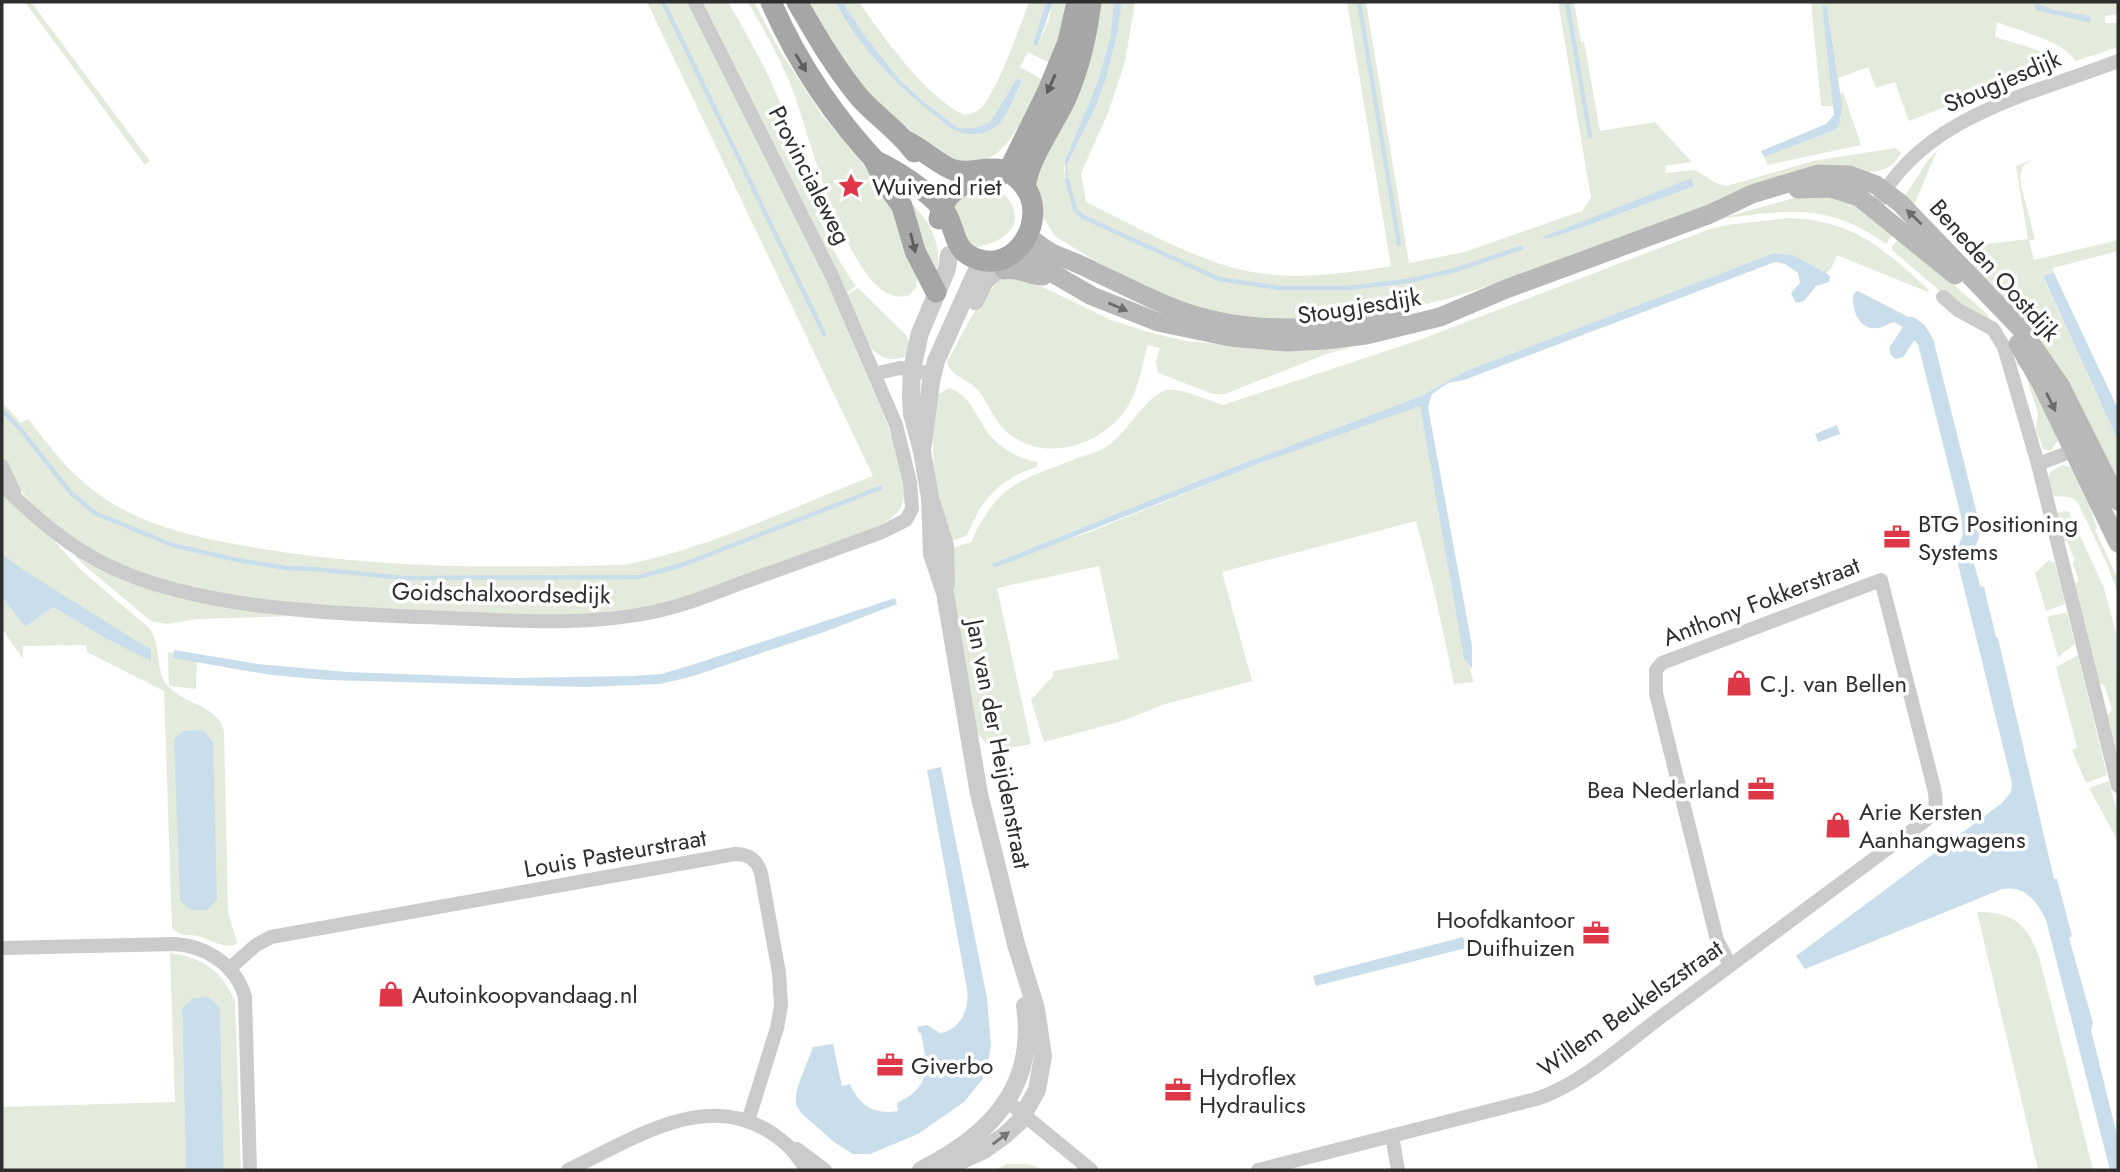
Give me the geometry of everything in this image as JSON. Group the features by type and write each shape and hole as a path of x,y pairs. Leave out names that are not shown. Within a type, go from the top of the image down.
{"main road":[{"name":"Provincialeweg","path":"771,2 790,44 840,120 874,160 895,170 940,216"},
{"path":"797,2 845,79 862,100 906,141 919,159 953,183 985,175 1017,179 1026,188"},
{"path":"987,265 949,255 942,240 940,216 953,192 985,175 1025,141 1068,43 1077,2"},
{"path":"987,265 1026,228 1032,209 1026,188 1028,171 1072,84 1083,46 1091,2"},
{"path":"874,160 886,184 902,206 918,260 936,292"},
{"name":"Stougjesdijk","path":"987,265 1021,270 1034,276 1057,276 1093,296 1158,322 1230,337 1286,342 1325,340 1413,324 1456,312 1506,289 1710,214 1752,194 1818,174 1849,174 1880,199"},
{"path":"985,175 1005,186 1015,196 1026,228"},
{"name":"Beneden Oostdijk","path":"1880,199 1924,226 2025,335 2060,385 2118,543"},
{"path":"940,216 950,219 957,244 987,265"},
{"path":"987,265 985,249 1008,240 1026,228"},
{"name":"Stougjesdijk","path":"1026,228 1054,254 1178,310 1265,327 1302,328 1343,324 1408,313 1506,289"},
{"name":"Beneden Oostdijk","path":"2082,447 2118,501"}],"street":[{"name":"Provincialeweg","path":"695,2 832,276 874,374"},
{"name":"Stougjesdijk","path":"1880,199 1917,154 1953,126 1984,111 2118,61"},
{"name":"Jan van der Heijdenstraat","path":"941,1170 976,1154 1000,1139 1024,1115 1037,1090 1043,1056 1036,1009 1016,944 979,794 945,593 946,546 930,498 912,414 912,369 920,333 947,269 949,255"},
{"name":"Jan van der Heijdenstraat","path":"922,451 933,374 947,335 987,265"},
{"path":"1943,298 1958,310 1988,325 2001,340 2038,464 2118,786"},
{"path":"874,374 890,369 912,369 933,374"},
{"name":"Goidschalxoordsedijk","path":"2,485 60,536 109,567 151,583 212,597 295,608 445,618 570,620 639,615 694,601 883,532 906,520 911,513 912,503 906,464 896,425 874,374"},
{"path":"2038,464 2082,447"},
{"name":"Goidschalxoordsedijk","path":"2,466 18,500"},
{"name":"Anthony Fokkerstraat","path":"1730,965 1717,940 1656,693 1655,674 1660,664 1881,580 1936,800"},
{"name":"Willem Beukelszstraat","path":"1258,1170 1552,1093 1585,1073 1926,820 1934,811 1936,800"},
{"name":"Louis Pasteurstraat","path":"229,969 256,945 271,937 735,854 745,855 758,864 762,878 782,995 777,1028 748,1121"},
{"name":"Jan van der Heijdenstraat","path":"921,1170 981,1132 1007,1101 1020,1075 1028,1041 1016,944"},
{"path":"2,948 184,945 210,953 229,969 241,987 246,1002 250,1170"},
{"path":"1007,1101 1091,1170"},
{"path":"568,1170 658,1127 684,1118 714,1115 748,1121 766,1129 789,1146 800,1150 825,1170"},
{"path":"1392,1136 1398,1170"},
{"path":"789,1146 807,1170"}],"green space":[{"path":"25,2 31,2 150,161 145,165"},
{"path":"647,2 689,2 821,269 885,419 903,473 903,502 891,518 868,530 748,576 644,608 575,615 444,612 297,604 223,594 153,577 111,560 68,534 48,519 15,484 3,459 2,402 21,423 28,419 68,468 97,493 131,514 168,528 293,554 387,563 529,567 624,565 656,558 719,538 873,476"},
{"path":"703,2 728,2 768,76 788,123 823,227 856,286 847,293"},
{"path":"748,2 754,2 780,51 822,115 895,206 917,277 916,288 909,295 888,294 869,277 851,248 835,213 792,88"},
{"path":"806,2 835,2 867,48 904,89 948,126 961,133 971,134 991,130 1001,121 1022,81 1017,78 990,122 975,128 958,128 900,80 865,36 843,2 859,2 892,48 920,80 949,106 964,115 980,109 993,89 1029,2 1046,2 1033,42 1037,47 1053,2 1072,2 1051,64 1028,52 1020,67 1043,80 1013,135 989,158 965,162 945,154 910,131 875,99 845,63"},
{"path":"1095,2 1114,2 1110,38 1098,81 1064,168 1066,183 1067,165 1106,79 1122,2 1135,2 1125,62 1108,113 1081,173 1086,202 1203,258 1242,270 1298,276 1391,266 1347,2 1366,2 1409,263 1465,252 1582,211 1591,198 1558,2 1574,2 1600,131 1655,122 1692,162 1665,166 1666,173 1695,170 1716,183 1727,186 1813,161 1896,148 1901,153 1893,164 1882,170 1856,171 1450,298 1399,311 1346,319 1255,321 1191,307 1107,268 1056,237 1038,210 1035,195 1036,171","holes":["1691,178 1695,186 1571,232 1544,237"]},
{"path":"1811,2 2118,2 2118,14 2105,16 2105,23 2118,23 2118,47 2076,61 2051,42 1997,22 1995,37 2035,49 2062,62 1909,121 1895,82 1876,88 1868,67 1838,78 1827,6 1822,7 1835,106 1821,106"},
{"path":"1843,92 1861,145 1768,165 1764,157 1835,130 1841,120 1840,93"},
{"path":"1937,151 1914,205 1905,196 1928,160"},
{"path":"2032,160 2023,166 2020,178 2035,239 2029,241 2034,260 2118,240 2118,251 2053,268 2054,273 2043,277 2118,441 2118,490 1969,267 1979,255 1978,245 2028,239 2016,166"},
{"path":"992,187 1010,201 1015,222 1002,238 970,250 952,204 964,193"},
{"path":"1809,194 1852,200 1895,231 1886,244 1865,230 1844,221 1805,212 1765,213 1718,219"},
{"path":"910,202 924,218 934,237 938,257 934,278"},
{"path":"1789,218 1832,224 1866,239 1897,262 1929,290 1928,292 1837,255 1831,269 1826,273 1793,255 1774,253 1466,371 1421,396 1205,478 992,564 1084,534 1261,463 1417,405 1420,406 1474,682 1454,684 1416,521 1222,572 1252,681 1162,705 1122,721 1044,742 1031,700 1053,676 1053,671 1119,659 1099,566 997,588 1031,744 1000,748 981,738 976,730 952,580 950,549 971,542 991,507 1012,487 1038,473 1105,447 1116,439 1152,399 1167,390 1195,395 1223,405 1419,340 1707,230 1726,225"},
{"path":"1900,238 1993,322 1955,304 1892,250 1892,246"},
{"path":"1004,278 1030,281 1111,320 1186,341 1241,346 1354,346 1225,394 1213,394 1158,373 1156,361 1160,348 1148,345 1135,393 1118,420 1090,440 1073,446 1039,447 1008,433 977,389 953,372 947,362 978,306"},
{"path":"858,288 906,335 910,344 907,356 894,359 883,357 866,342 847,295"},
{"path":"2020,355 2059,439 2050,451 2043,449 2036,430 2038,413 2024,371 2016,363"},
{"path":"949,388 968,401 989,434 999,444 1023,458 1037,462 1037,467 1018,474 994,491 981,507 966,536 951,541 940,505 933,451 937,395"},
{"path":"2063,465 2074,468 2081,478 2097,528 2095,530 2118,579 2118,593 2078,503 2072,498 2052,494 2048,478 2051,471"},
{"path":"2,492 43,529 81,570 149,628 156,643 161,673 168,686 215,715 220,722 224,731 228,910 237,944 222,945 198,936 181,934 172,928 164,691 87,652 86,645 23,646 23,659 2,629 2,597 25,627 53,607 121,647 2,554"},
{"path":"2069,512 2104,588 2116,633 2118,756 2108,715 2112,710 2105,686 2099,683 2075,584 2079,580 2073,564 2074,559 2068,542 2064,541 2057,513"},
{"path":"76,555 114,576 148,588 297,616 197,619 167,624 151,621 84,565"},
{"path":"2049,560 2055,563 2065,604 2046,611 2035,573"},
{"path":"2067,613 2075,644 2058,657 2047,617"},
{"path":"168,652 197,657 196,689 169,686"},
{"path":"2078,655 2107,775 2086,783 2072,750 2077,747 2056,667"},
{"path":"2109,781 2118,816 2118,841 2089,788"},
{"path":"1977,912 2010,918 2025,929 2035,948 2093,1170 2038,1170"},
{"path":"170,953 202,962 218,974 235,1002 241,1170 224,1170 220,1008 182,1009 186,1170 2,1170 2,1107 175,1102"},
{"path":"1007,1164 1028,1164 1045,1170 995,1170"}],"water":[{"path":"835,2 843,2 865,36 900,80 958,128 975,128 990,122 1017,78 1022,81 1006,115 996,126 982,133 965,134 952,129 918,102 878,63"},
{"path":"1046,2 1053,2 1037,47 1033,43"},
{"path":"1114,2 1122,2 1106,79 1067,165 1066,183 1065,161 1098,81 1110,38"},
{"path":"2035,3 2054,10 2090,16 2091,23 2035,10"},
{"path":"1822,6 1827,6 1842,105 1840,123 1835,130 1764,157 1761,151 1826,124 1834,115"},
{"path":"1691,178 1695,186 1576,230 1545,239 1543,237"},
{"path":"1774,253 1793,255 1830,276 1829,282 1816,286 1804,301 1796,303 1791,293 1800,283 1798,273 1785,264 1775,262 1464,380 1448,383 1432,394 1428,407 1472,646 1472,669 1464,658 1420,406 1261,463 997,567 992,564 1205,478 1421,396 1466,371"},
{"path":"2054,273 2118,409 2118,441 2043,276"},
{"path":"1858,291 1920,323 1928,340 1914,341 1903,357 1895,359 1889,348 1903,327 1894,322 1879,328 1865,326 1857,317 1853,305 1854,293"},
{"path":"1837,425 1840,434 1818,442 1815,434"},
{"path":"1969,544 1998,638 2054,879 2057,879 2072,936 2069,938 2093,1023 2091,1030 2118,1139 2118,1170 2110,1170 2046,920 2039,907 2024,892 2002,889 1805,969 1796,956 2002,803 2011,792 2012,783 1954,548"},
{"path":"2,554 151,650 151,661 53,607 25,627 2,597"},
{"path":"895,598 897,604 824,632 690,677 660,684 586,687 328,680 271,675 173,658 174,650 257,664 347,672 509,678 661,674"},
{"path":"203,730 213,742 217,899 207,910 191,910 180,901 174,739 183,731"},
{"path":"941,767 987,998 991,1045 988,1064 982,1080 964,1102 918,1134 870,1154 853,1154 834,1142 801,1113 796,1105 799,1083 813,1047 833,1044 842,1086 850,1084 863,1103 882,1112 898,1111 897,1103 917,1090 925,1074 923,1044 917,1027 927,1025 940,1033 947,1031 959,1023 967,1003 967,989 927,770"},
{"path":"1463,937 1466,948 1316,986 1313,976"},
{"path":"209,997 220,1008 224,1170 186,1170 182,1008 193,998"}],"waterway":[{"path":"663,2 824,334"},
{"path":"1359,2 1399,244"},
{"path":"1567,2 1590,136"},
{"path":"1067,180 1075,209 1083,217 1219,279 1280,288 1349,288 1407,281 1456,270 1521,248"},
{"path":"1911,325 1919,331 1926,343 1969,515 1971,536 1964,553 1966,563"},
{"path":"2,410 70,492 95,513 172,545 286,568 404,578 639,577 682,565 880,488"}],"place":[{"name":"Wuivend riet","path":"851,186"},
{"name":"BTG Positioning Systems","path":"1897,537"},
{"name":"C.J. van Bellen","path":"1739,683"},
{"name":"Bea Nederland","path":"1761,789"},
{"name":"Arie Kersten Aanhangwagens","path":"1838,825"},
{"name":"Hoofdkantoor Duifhuizen","path":"1596,933"},
{"name":"Autoinkoopvandaag.nl","path":"391,994"},
{"name":"Giverbo","path":"890,1065"},
{"name":"Hydroflex Hydraulics","path":"1178,1090"}]}
